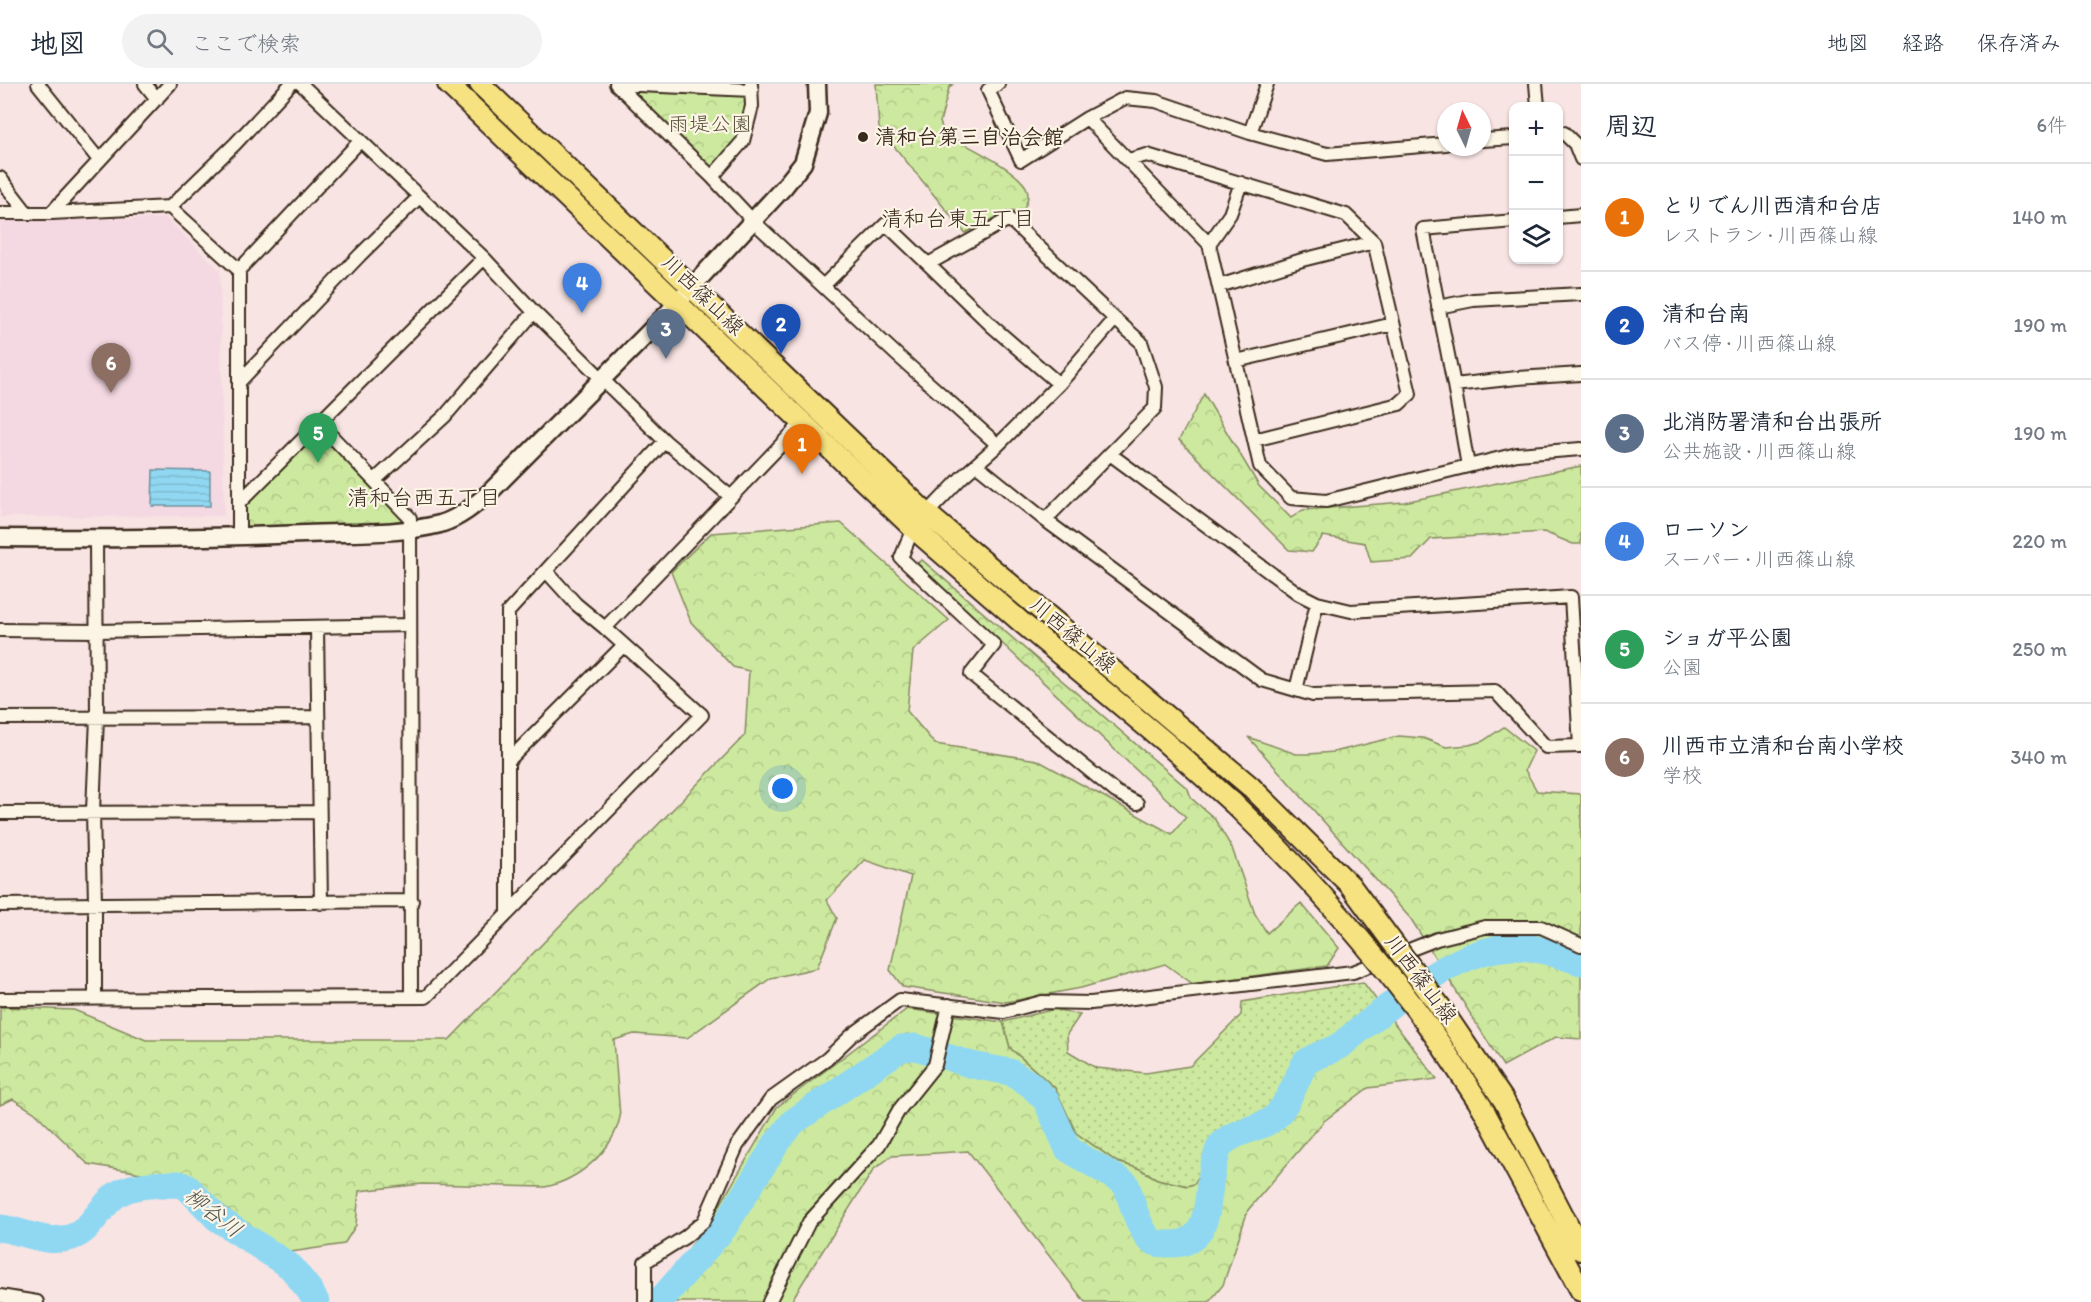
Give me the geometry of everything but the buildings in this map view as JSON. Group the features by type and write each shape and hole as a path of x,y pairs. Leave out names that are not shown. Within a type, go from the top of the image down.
{"main road":[{"name":"川西篠山線","path":"448,84 913,528 1165,742 1279,848 1350,926 1417,1010 1482,1107 1581,1291"},
{"name":"川西篠山線","path":"480,84 926,513 1251,787 1350,885 1448,1016 1504,1101 1581,1250"}],"street":[{"path":"38,84 99,160"},
{"path":"145,84 157,99"},
{"path":"51,213 170,84"},
{"path":"0,213 170,207 235,144 291,84"},
{"path":"301,84 484,258 534,312 665,441 731,497"},
{"path":"616,84 752,87 752,106 743,141 712,177"},
{"path":"616,84 753,220 897,355 998,445"},
{"path":"0,538 239,537 409,530 442,523 466,512 490,492 676,304 803,163 818,113 817,84"},
{"path":"998,84 988,90 1021,160 1087,118 1125,98 1156,101 1250,133 1327,154 1437,145"},
{"path":"1250,133 1266,84"},
{"path":"1536,84 1538,102"},
{"path":"1087,118 1209,244 1260,466 1291,498 1326,501 1517,454 1581,449"},
{"path":"1563,133 1575,144 1581,159"},
{"path":"1491,139 1509,138"},
{"path":"239,537 239,270 360,141"},
{"path":"1128,160 1147,155 1346,215 1374,242 1410,394 1400,404 1254,440"},
{"path":"0,178 27,213"},
{"path":"1209,244 1230,214 1241,183"},
{"path":"239,382 418,196"},
{"path":"170,207 239,270"},
{"path":"1563,216 1581,214"},
{"path":"928,264 1009,219 1142,342 1156,387 1155,408 1045,520"},
{"path":"1468,466 1423,229 1509,221"},
{"path":"824,285 886,224 993,327 1059,384"},
{"path":"1219,286 1302,260 1374,242"},
{"path":"239,503 484,258"},
{"path":"1438,307 1473,300 1581,294"},
{"path":"375,480 445,416 534,312"},
{"path":"1115,319 1059,384 926,513 913,528 901,558 994,645 971,674 1116,792 1137,803"},
{"path":"1236,361 1393,324"},
{"path":"1454,385 1581,374"},
{"path":"319,423 410,518 411,997"},
{"path":"605,628 802,423"},
{"path":"508,912 508,612 665,441"},
{"path":"977,465 1045,520 1262,680 1313,695 1495,691 1546,747 1580,746 1571,597 1351,611 1317,603 1299,594 1110,454"},
{"path":"95,999 93,812 97,718 96,539"},
{"path":"0,999 426,997 702,715 576,604 547,572"},
{"path":"1296,690 1317,603"},
{"path":"0,630 97,631 410,625"},
{"path":"317,628 321,903"},
{"path":"508,761 624,645"},
{"path":"0,718 317,717"},
{"path":"0,813 319,812"},
{"path":"0,905 412,901"},
{"path":"645,1302 645,1262 685,1237 704,1221 737,1146 771,1099 827,1059 852,1035 900,1000 949,1010 1004,1012 1042,1002 1091,1003 1353,972 1437,939 1485,927 1541,927 1581,945"},
{"path":"769,1302 808,1222 879,1145 899,1110 935,1065 949,1010"},
{"path":"0,1296 37,1302"}],"shaded area":[{"path":"166,218 220,270 224,516 0,517 0,221"}],"green space":[{"name":"雨堤公園","path":"616,84 752,90 743,141 712,177"},
{"path":"876,84 953,84 949,88 940,122 944,133 1000,164 1020,179 1028,193 1024,209 997,217 965,233 879,128"},
{"path":"1204,394 1259,486 1291,518 1303,510 1404,502 1581,466 1581,544 1573,544 1544,532 1431,539 1412,559 1371,562 1365,543 1323,536 1312,552 1289,550 1179,440"},
{"path":"319,423 410,518 409,530 239,537 239,503"},
{"path":"841,523 949,620 913,651 907,711 935,744 1037,760 1172,834 1186,817 917,563 922,560 1188,789 1191,798 1214,818 1232,848 1255,914 1267,933 1301,903 1339,948 1327,966 1193,984 1165,964 1081,988 1006,1002 903,987 890,970 911,876 865,860 827,900 837,918 817,968 771,978 687,1038 634,1034 614,1040 620,1117 610,1141 593,1162 582,1171 545,1187 422,1184 359,1191 356,1225 344,1244 291,1252 276,1249 194,1182 88,1164 34,1112 13,1099 0,1105 0,1007 74,1010 146,1040 449,1040 745,735 749,671 733,667 691,622 671,572 711,533"},
{"path":"1504,727 1534,751 1525,770 1537,791 1581,794 1581,1039 1556,1037 1503,1066 1411,919 1248,737 1296,754 1309,754 1334,752 1399,736 1423,738 1446,747 1469,745 1483,741"},
{"path":"1363,982 1378,1002 1292,1070 1271,1114 1224,1138 1194,1184 1188,1186 1157,1179 1140,1169 1117,1162 1076,1133 1055,1088 1010,1048 1003,1022 1055,1009 1080,1015 1067,1034 1068,1051 1096,1068 1146,1073 1190,1066 1241,1015 1242,1002"},
{"path":"1378,1002 1437,1079 1368,1088 1324,1121 1248,1210 1223,1285 1209,1302 1085,1302 968,1151 892,1156 874,1169 793,1298 793,1302 669,1302 667,1280 720,1205 777,1107 907,1009 1003,1022 1010,1048 1055,1088 1076,1133 1117,1162 1140,1169 1157,1179 1187,1186 1194,1184 1224,1138 1271,1114 1292,1070"}],"water":[{"path":"153,470 210,471 210,506 152,506"}],"waterway":[{"path":"659,1302 723,1229 776,1144 793,1122 901,1048 916,1047 972,1065 1010,1072 1030,1084 1046,1100 1068,1149 1126,1184 1138,1220 1149,1239 1161,1244 1183,1243 1194,1237 1206,1215 1212,1172 1220,1146 1232,1136 1274,1118 1283,1107 1305,1063 1309,1060 1342,1044 1422,982 1469,957 1492,950 1524,947 1581,962"},
{"name":"柳谷川","path":"0,1228 42,1238 68,1238 88,1226 110,1200 123,1191 146,1185 179,1184 187,1187 217,1218 291,1267 316,1302"}],"place":[{"name":"清和台第三自治会館","path":"863,137"},
{"name":"ローソン","path":"582,313"},
{"name":"清和台南","path":"781,354"},
{"name":"北消防署清和台出張所","path":"666,359"},
{"name":"川西市立清和台南小学校","path":"111,393"},
{"name":"ショガ平公園","path":"318,463"},
{"name":"とりでん川西清和台店","path":"802,474"}],"district":[{"name":"清和台東五丁目","path":"958,218"},
{"name":"清和台西五丁目","path":"424,497"}]}
